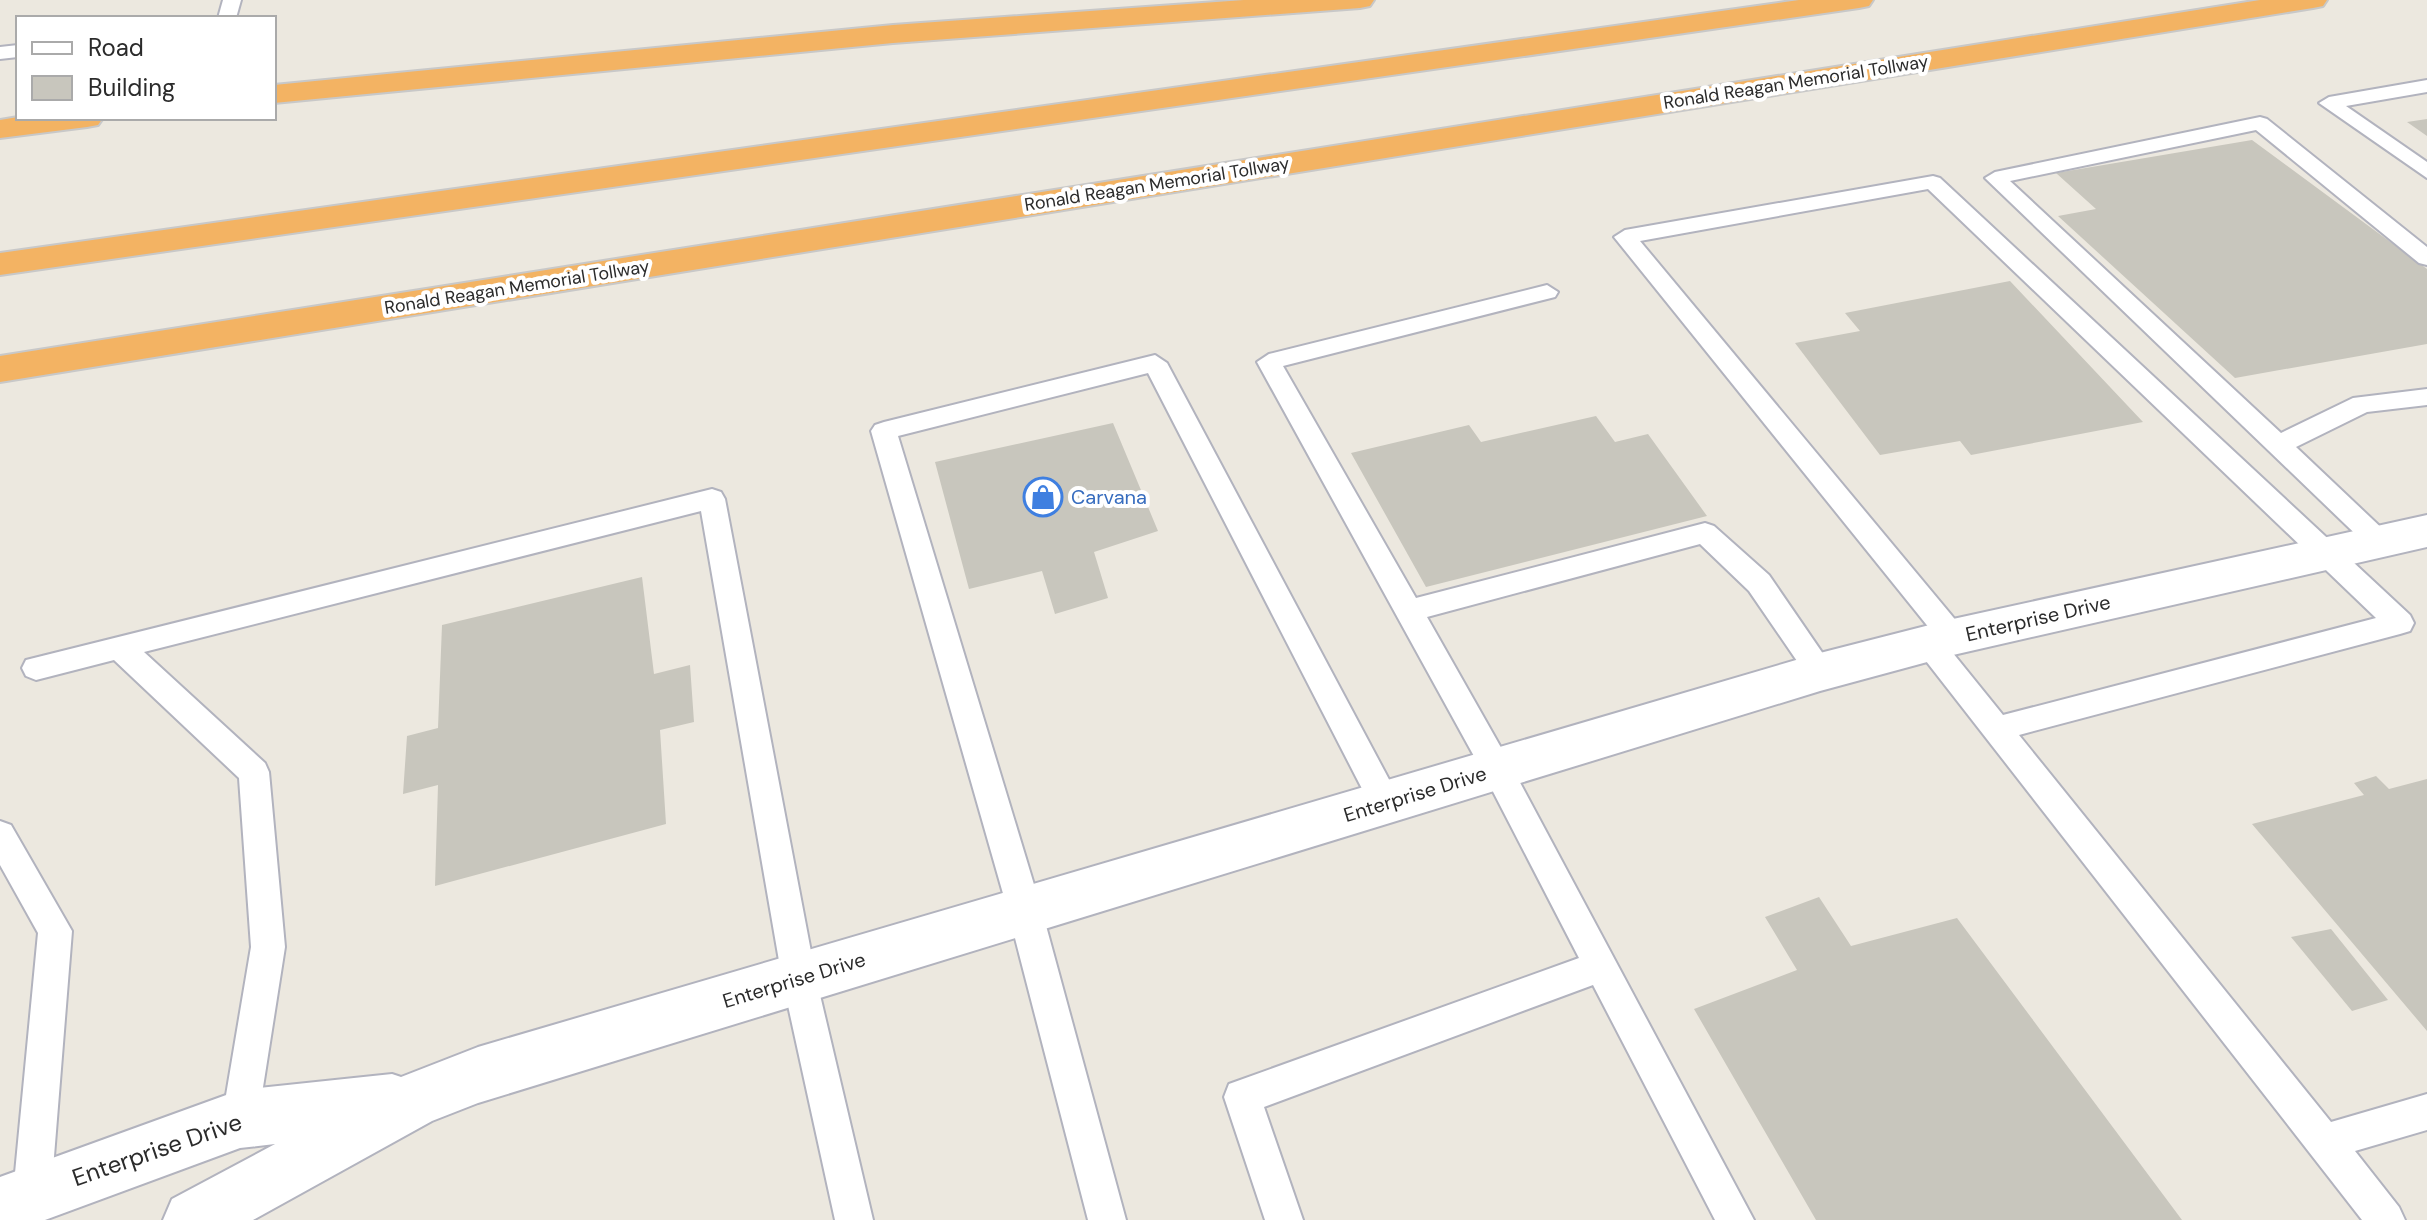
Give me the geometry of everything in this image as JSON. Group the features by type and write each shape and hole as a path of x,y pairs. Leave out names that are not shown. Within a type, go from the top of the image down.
{"highway":[{"path":"276,94 908,32 1360,0"},
{"path":"1518,50 1636,10 1697,0"},
{"path":"0,264 1859,0"},
{"name":"Ronald Reagan Memorial Tollway","path":"0,369 2313,0"},
{"path":"0,129 71,120"}],"street":[{"name":"Enterprise Drive","path":"193,1220 414,1100 478,1075 1820,672 1941,640 2427,531"},
{"name":"Enterprise Drive","path":"16,1200 240,1119 414,1100"}],"lane":[{"path":"2427,86 2329,103 2427,172"},
{"path":"2380,542 1995,178 2260,123 2427,258"},
{"path":"1996,729 2400,623 1933,182 1625,237 1941,640 1996,729 2386,1220"},
{"path":"1547,292 1269,362 1497,769 1735,1220"},
{"path":"1107,1220 1025,911 884,431 1155,363 1385,802"},
{"path":"2278,445 2362,404 2427,397"},
{"path":"36,668 712,499 799,978 854,1220"},
{"path":"1408,611 1705,533 1759,583 1820,672"},
{"path":"119,647 254,772 268,947 240,1119"},
{"path":"0,835 55,931 16,1200"},
{"path":"1284,1220 1242,1097 1601,966"},
{"path":"2324,1142 2427,1112"}],"building":[{"path":"2427,119 2427,136 2407,122"},
{"path":"2252,140 2427,269 2427,344 2235,378 2058,216 2096,209 2056,173"},
{"path":"2010,281 2143,422 1971,455 1960,441 1880,455 1795,343 1860,331 1845,313"},
{"path":"1596,416 1615,442 1648,434 1707,516 1426,587 1351,453 1469,425 1481,442"},
{"name":"Carvana","path":"1113,423 1158,531 1094,552 1108,598 1055,614 1042,571 969,589 935,462"},
{"path":"642,577 654,674 690,665 694,722 660,730 666,824 435,886 438,785 403,794 407,736 438,728 442,625"},
{"path":"2376,776 2389,789 2427,779 2427,1031 2252,824 2364,795 2354,783"},
{"path":"1819,897 1851,946 1957,918 2182,1220 1816,1220 1694,1009 1797,970 1765,917"},
{"path":"2331,929 2388,1000 2352,1011 2291,937"}],"place":[{"name":"Carvana","path":"1043,497"}]}
